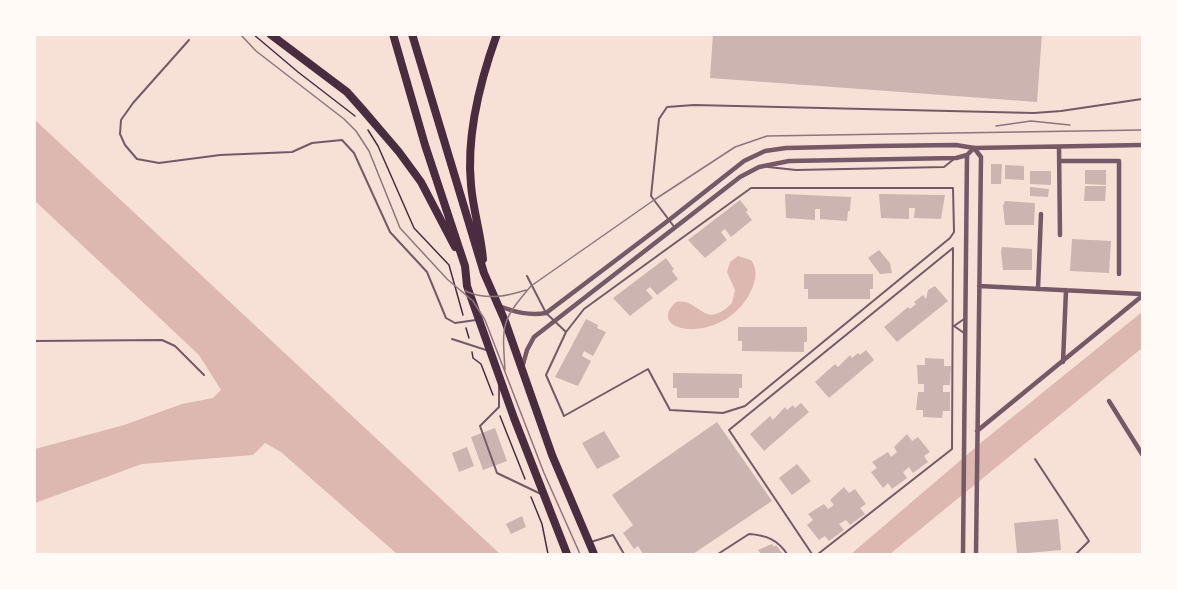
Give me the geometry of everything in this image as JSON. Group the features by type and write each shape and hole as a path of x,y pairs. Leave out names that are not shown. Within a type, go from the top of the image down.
{"main road":[{"path":"270,34 347,92 378,126 421,182 465,266"},
{"path":"393,34 425,145 465,266 467,286 499,379 567,555"},
{"path":"412,34 484,273 505,321 552,455 594,555"},
{"path":"484,273 482,240 471,185 472,138 476,104 497,34"}],"street":[{"path":"498,305 516,313 536,315 546,313 744,161 765,151 786,148 875,146 956,145 974,148 1143,146"},
{"path":"1059,147 1059,235"},
{"path":"522,370 527,350 534,337 740,177 759,166 789,161 956,158 967,155 974,148"},
{"path":"974,148 981,157 976,555"},
{"path":"963,555 967,155"},
{"path":"1059,161 1119,162 1119,274"},
{"path":"1038,289 1041,214"},
{"path":"980,286 1143,295"},
{"path":"1063,362 1066,290"},
{"path":"977,432 1143,295"},
{"path":"1109,401 1143,454"}],"lane":[{"path":"189,40 133,103 121,120 120,134 125,145 138,159 159,163 220,155 292,152 312,143 342,140 354,153 390,232 427,272 446,318 455,323 479,319"},
{"path":"675,228 651,196 659,119 667,107 694,105 1034,112 1061,111 1143,99"},
{"path":"759,166 796,170 944,167 956,158"},
{"path":"751,188 953,188 954,232 950,238 745,406 723,413 670,410 648,369 564,416 546,375 566,332 584,309 751,188"},
{"path":"812,555 729,430 953,248 952,449 818,555"},
{"path":"527,276 546,313 566,332"},
{"path":"954,326 966,318"},
{"path":"954,326 966,335"},
{"path":"452,339 490,351"},
{"path":"34,341 162,340 175,346 204,375"},
{"path":"499,379 497,409 480,426 497,472 544,496"},
{"path":"1035,459 1089,541 1076,555"},
{"path":"718,555 749,534 771,538 781,545 787,555"},
{"path":"589,542 614,535 624,555"}],"path":[{"path":"253,34 358,118"},
{"path":"364,123 378,146 414,228 449,265"},
{"path":"488,383 542,524 548,555"}],"shaded area":[{"path":"35,120 500,554 397,554 281,452 265,443 253,455 142,464 35,503 35,449 124,425 182,404 213,398 221,390 199,355 35,201"},
{"path":"738,256 751,260 756,275 751,291 739,309 723,321 706,327 691,329 678,327 670,321 668,313 676,302 691,304 708,314 722,311 732,303 735,290 727,272 730,262"},
{"path":"1142,312 1142,348 890,554 851,554 983,441"}],"building":[{"path":"713,34 1042,34 1037,102 710,78"},
{"path":"991,164 1002,164 1001,184 991,184"},
{"path":"1005,165 1024,166 1024,180 1005,179"},
{"path":"1085,170 1106,170 1106,185 1085,184"},
{"path":"1030,171 1051,171 1051,185 1030,184"},
{"path":"1085,186 1106,186 1105,201 1084,201"},
{"path":"1030,187 1049,189 1048,197 1030,196"},
{"path":"785,194 851,197 847,221 820,219 820,209 815,209 815,220 786,218"},
{"path":"879,194 945,195 941,219 914,218 915,208 909,208 909,219 881,218"},
{"path":"740,200 752,220 731,237 725,229 721,232 727,240 705,258 688,240"},
{"path":"1005,201 1035,203 1034,225 1005,225 1003,206"},
{"path":"1072,239 1111,241 1109,273 1070,271"},
{"path":"1002,247 1032,249 1032,270 1003,270"},
{"path":"879,250 890,263 892,273 880,274 868,258"},
{"path":"666,258 678,279 657,295 650,287 646,290 653,298 630,316 613,298"},
{"path":"804,274 873,274 873,289 870,289 870,299 808,299 808,289 804,289"},
{"path":"935,286 948,301 897,342 884,327 908,307 910,309 916,304 914,302 923,295 926,299 928,290"},
{"path":"586,319 606,332 593,356 584,351 582,356 591,361 578,386 555,377"},
{"path":"738,327 807,327 807,342 804,342 804,352 742,351 742,341 738,341"},
{"path":"866,350 874,360 829,398 815,382 835,364 838,367 850,355 852,358"},
{"path":"925,358 944,359 944,366 951,366 950,385 943,385 943,392 950,392 950,411 943,411 942,418 923,417 923,410 916,410 918,392 924,392 924,384 918,384 917,365 925,365"},
{"path":"673,373 742,374 742,388 739,388 739,398 677,398 677,388 673,388"},
{"path":"801,403 809,412 764,451 750,434 770,416 773,420 785,407 787,410 793,405 795,408"},
{"path":"717,422 772,501 693,554 643,554 638,546 634,549 623,533 633,525 612,495"},
{"path":"495,428 507,461 483,470 471,437"},
{"path":"604,431 620,457 597,469 582,443"},
{"path":"907,434 912,441 918,437 930,452 924,456 928,462 913,473 909,467 903,472 907,478 892,489 888,483 883,488 871,472 877,468 872,462 888,452 891,457 897,452 894,447"},
{"path":"467,447 474,466 459,472 452,453"},
{"path":"797,464 811,481 792,495 779,478"},
{"path":"844,487 849,493 855,489 866,504 860,508 865,514 850,525 846,520 839,524 844,530 829,541 825,536 819,540 807,525 813,520 808,514 824,504 828,509 834,505 830,500"},
{"path":"522,516 526,527 511,534 506,524"},
{"path":"1058,519 1061,550 1017,554 1014,523"},
{"path":"772,544 774,547 776,545 783,554 761,554 758,550"}],"tram line":[{"path":"240,34 256,51 344,119 356,131 369,151 400,228 447,279 473,301 485,320 544,473 580,554"},
{"path":"996,126 1031,121 1070,125"},
{"path":"505,370 504,332 506,324 514,307 531,286 654,200 735,147 767,136 1142,130"},
{"path":"465,291 480,296 496,296 526,290"}]}
